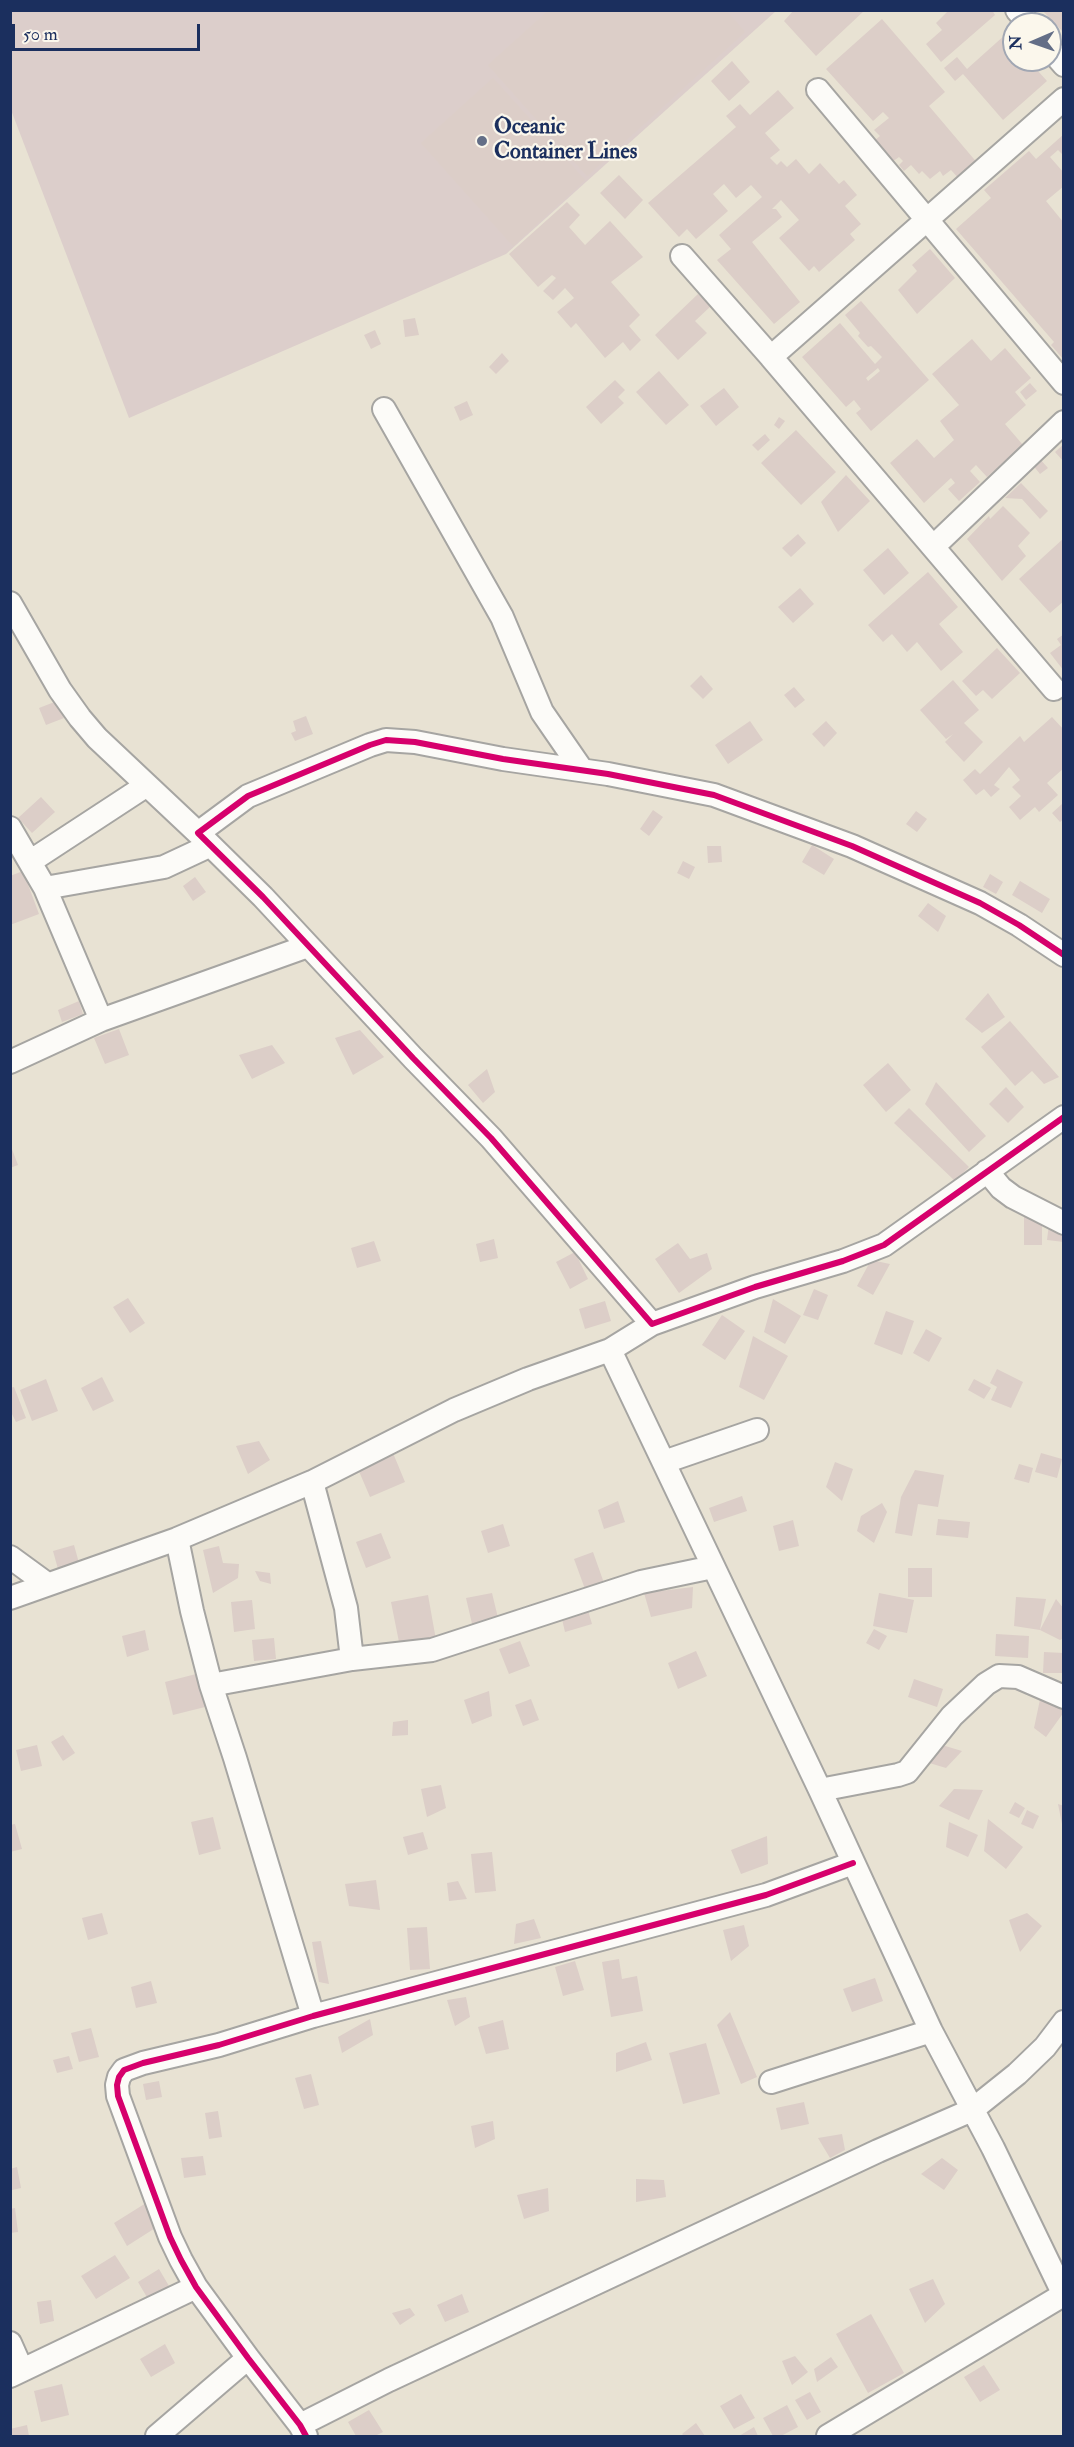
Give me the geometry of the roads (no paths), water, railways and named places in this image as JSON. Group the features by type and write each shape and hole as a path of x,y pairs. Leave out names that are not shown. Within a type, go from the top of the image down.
{"street":[{"path":"818,90 1064,383"},
{"path":"771,357 1064,99"},
{"path":"682,256 1054,689"},
{"path":"384,409 502,617 542,712 582,770"},
{"path":"933,547 1064,422"},
{"path":"10,603 60,690 97,738 263,897 491,1138 652,1324"},
{"path":"45,888 164,867 204,840 248,796 386,740 415,742 503,759 582,770 714,795 852,846 980,903 1019,925 1064,955"},
{"path":"31,861 147,785"},
{"path":"10,828 45,888 101,1020"},
{"path":"10,1062 101,1020 308,946"},
{"path":"10,1598 177,1539 312,1482 454,1410 528,1379 610,1350 652,1324 755,1287 843,1261 884,1245 1064,1117"},
{"path":"987,1171 1001,1188 1013,1197 1064,1223"},
{"path":"610,1350 820,1790 931,2031 1063,2295 828,2436"},
{"path":"664,1462 757,1430"},
{"path":"312,1482 346,1608 352,1659"},
{"path":"177,1539 211,1685 313,2016"},
{"path":"10,1557 47,1584"},
{"path":"211,1685 352,1659 432,1650 641,1582 713,1567"},
{"path":"820,1790 907,1772 952,1716 986,1684 999,1676 1018,1677 1064,1697"},
{"path":"853,1863 766,1895 313,2016 219,2045 124,2070 117,2085 118,2096 170,2237 196,2287 303,2431 389,2380 878,2151 972,2110 1017,2074 1045,2047 1064,2022"},
{"path":"771,2082 931,2031"},
{"path":"10,2343 16,2373 196,2287"},
{"path":"161,2435 248,2358"}],"place":[{"name":"Oceanic Container Lines","path":"482,141"}]}
